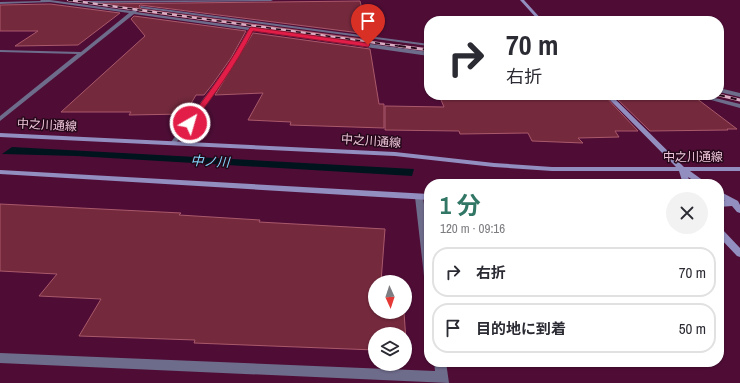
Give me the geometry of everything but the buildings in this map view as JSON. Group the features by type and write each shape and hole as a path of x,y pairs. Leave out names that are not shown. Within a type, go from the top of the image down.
{"street":[{"path":"42,0 424,53"},
{"path":"93,0 104,2"},
{"path":"0,3 271,0"},
{"path":"522,0 536,16"},
{"path":"0,119 148,1"},
{"path":"141,6 424,44"},
{"path":"174,142 215,90 237,56 251,29"},
{"path":"0,51 82,53"},
{"path":"724,91 740,95"},
{"path":"613,100 682,169 697,179"},
{"path":"716,100 740,106"},
{"name":"中之川通線","path":"0,135 174,142 395,154 494,165 552,169 740,169"},
{"path":"682,169 685,179"},
{"path":"0,172 424,196"},
{"path":"419,196 424,236"},
{"path":"724,196 737,203 740,210"},
{"path":"724,204 737,203"},
{"path":"724,236 740,254"},
{"path":"0,358 442,380 441,367"}],"water":[{"name":"中ノ川","path":"12,147 414,169 412,176 76,156 2,154"}],"railway":[{"path":"68,0 406,47"},
{"path":"399,46 424,49"},
{"path":"724,96 740,100"}],"route":[{"path":"190,123 215,90 237,56 251,29 368,45"}]}
